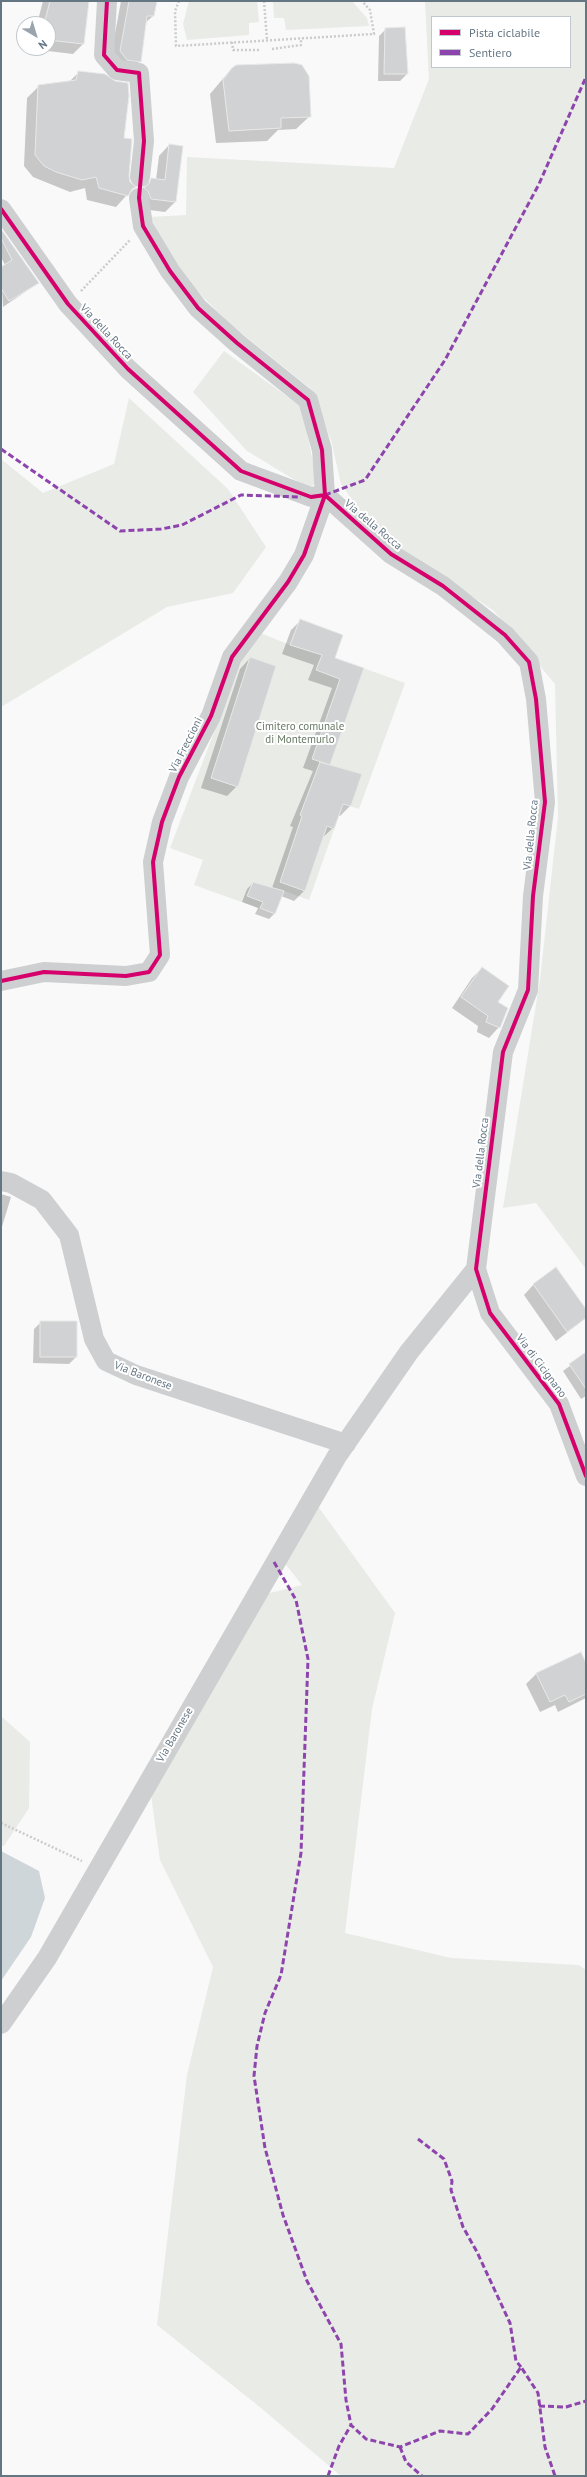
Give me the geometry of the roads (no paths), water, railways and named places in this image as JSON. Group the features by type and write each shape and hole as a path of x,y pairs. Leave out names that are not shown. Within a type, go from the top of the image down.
{"street":[{"path":"107,1 104,55 117,70 138,72 144,141 140,177"},
{"path":"140,198 143,226 170,271 198,308 237,343 308,400 322,450 325,495"},
{"name":"Via della Rocca","path":"1,209 68,304 128,369 241,471 311,497 325,495 391,554 444,586 505,635 530,662 536,699 545,802 533,896 528,990 503,1052 476,1269"},
{"name":"Via Freccioni","path":"1,981 44,972 126,976 149,972 160,955 153,862 162,822 179,777 211,716 232,657 288,582 304,555 325,495"},
{"name":"Via Baronese","path":"1,1181 11,1183 42,1200 69,1236 94,1340 106,1361 136,1375 346,1444"},
{"name":"Via Baronese","path":"1,2024 48,1958 274,1562 337,1456 409,1352 476,1269"},
{"name":"Via di Cicignano","path":"476,1269 490,1313 559,1404 586,1476"}],"park label":[{"name":"Cimitero comunale di Montemurlo","path":"300,733"}]}
